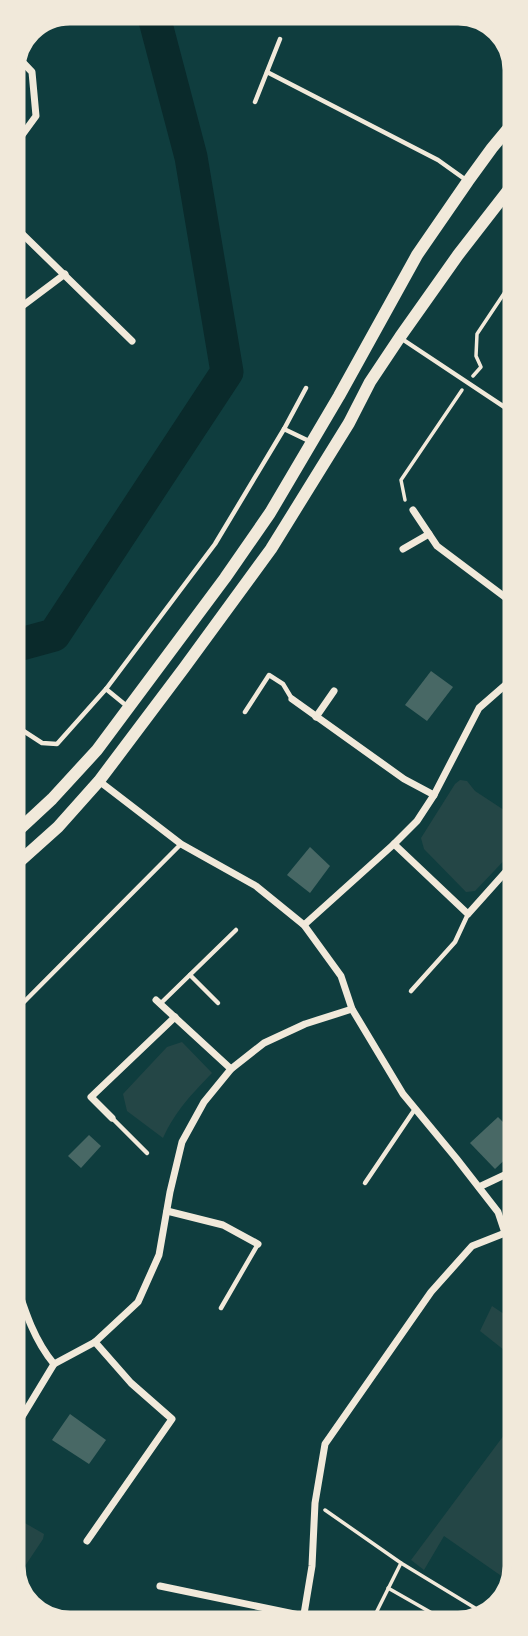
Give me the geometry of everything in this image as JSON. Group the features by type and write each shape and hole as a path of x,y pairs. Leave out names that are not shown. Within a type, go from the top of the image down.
{"main road":[{"path":"21,828 97,750 232,568 270,513 417,255 507,130"},
{"path":"21,860 58,827 99,781 271,549 349,423 370,382 458,255 507,192"}],"street":[{"path":"21,137 36,116 32,72 22,61"},
{"path":"21,232 132,341"},
{"path":"21,307 65,274"},
{"path":"413,510 437,546 507,599"},
{"path":"403,549 429,534"},
{"path":"304,925 417,821 479,708 507,684"},
{"path":"316,717 334,691"},
{"path":"292,699 404,779 433,795"},
{"path":"99,781 181,844 256,886 304,925 341,976 352,1009 403,1094 498,1212 507,1236"},
{"path":"394,844 468,914 507,870"},
{"path":"158,1002 231,1069"},
{"path":"21,1417 54,1364 95,1342 138,1301 159,1255 182,1142 204,1102 231,1069 264,1043 304,1024 352,1009"},
{"path":"112,1118 91,1097 175,1017"},
{"path":"479,1187 507,1174"},
{"path":"167,1211 223,1225 258,1244"},
{"path":"304,1615 312,1566 315,1503 325,1444 431,1292 472,1246 505,1233"},
{"path":"21,1299 31,1329 54,1364"},
{"path":"87,1541 172,1419 131,1383 95,1342"},
{"path":"160,1586 299,1615"}],"lane":[{"path":"254,102 280,39"},
{"path":"267,72 438,160 468,181"},
{"path":"400,337 507,409"},
{"path":"21,729 42,743 57,744 106,689 215,544 306,387"},
{"path":"284,429 311,443"},
{"path":"245,712 269,675 283,684 292,699"},
{"path":"106,689 128,707"},
{"path":"21,1005 181,844"},
{"path":"411,991 455,942 468,914"},
{"path":"158,1002 236,930"},
{"path":"190,975 218,1003"},
{"path":"365,1183 415,1109"},
{"path":"112,1118 147,1153"},
{"path":"221,1308 258,1244"}],"path":[{"path":"413,510 404,498 401,480 467,383 481,367 475,356 477,334 507,289"},
{"path":"315,1503 401,1563 479,1610"},
{"path":"375,1615 401,1563"},
{"path":"388,1588 435,1615"}],"shaded area":[{"path":"460,780 467,781 475,791 507,812 507,824 503,829 507,833 507,857 475,891 466,892 424,849 421,838"},
{"path":"182,1042 212,1073 179,1111 163,1138 127,1111 123,1094 167,1047"},
{"path":"492,1306 507,1316 507,1352 480,1331"},
{"path":"507,1431 505,1579 444,1536 424,1570 411,1560"},
{"path":"21,1521 44,1534 22,1571"}],"building":[{"path":"431,671 453,687 427,721 405,705"},
{"path":"310,847 330,866 310,893 287,875"},
{"path":"498,1117 507,1126 507,1158 495,1169 470,1143"},
{"path":"89,1135 101,1146 81,1168 68,1156"},
{"path":"70,1414 106,1440 89,1464 52,1440"}],"waterway":[{"path":"21,644 54,635 227,372 191,157 155,21"}]}
